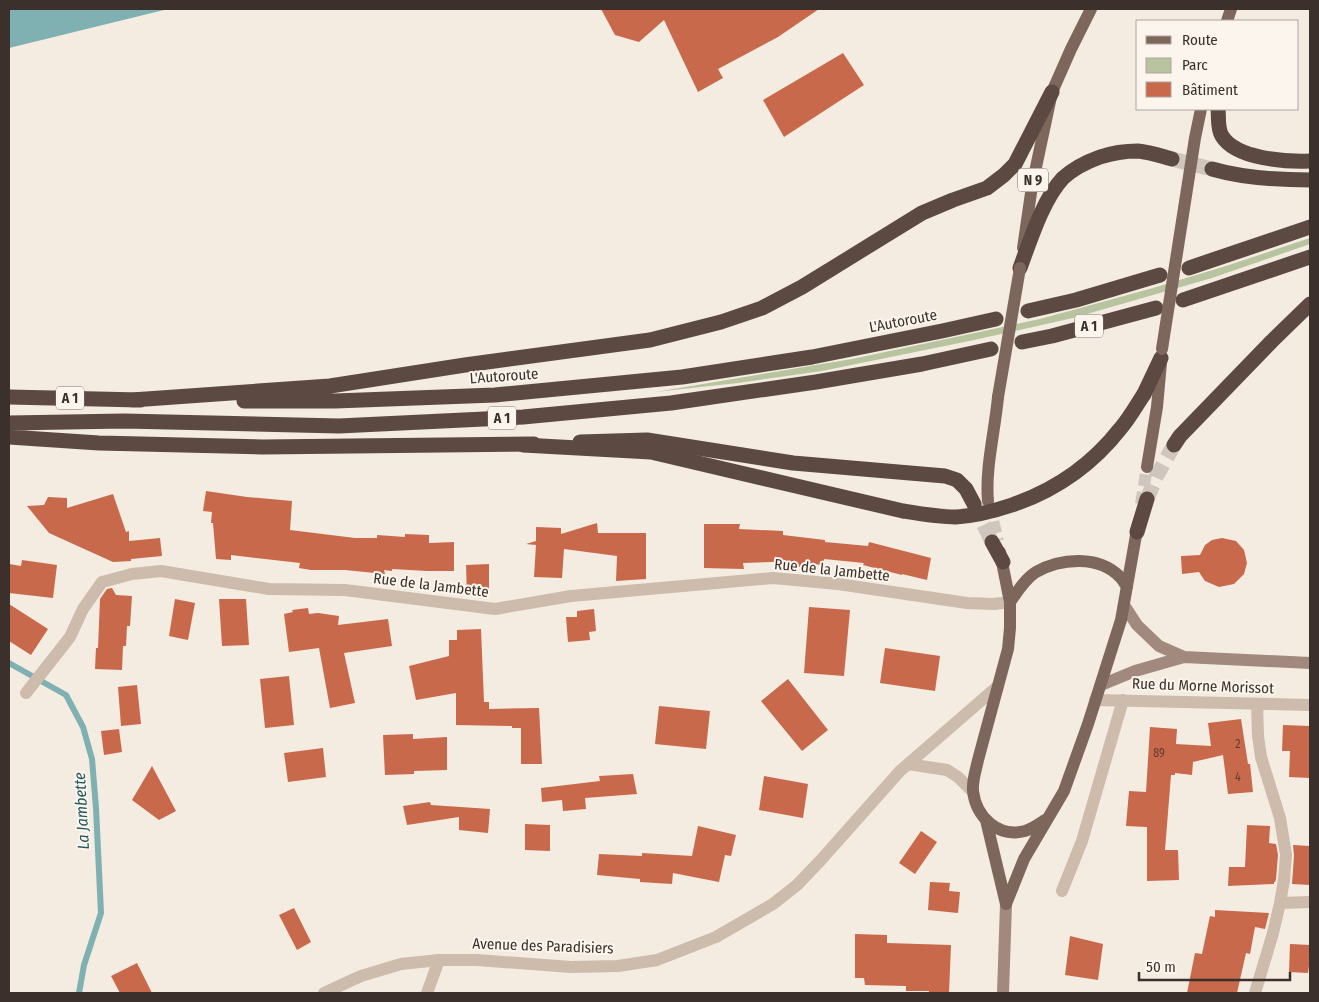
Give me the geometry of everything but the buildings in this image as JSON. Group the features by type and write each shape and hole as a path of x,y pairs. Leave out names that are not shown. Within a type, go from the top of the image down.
{"highway":[{"path":"132,400 330,386 465,365 650,340 745,314 762,308 802,287 922,213 986,188 1004,175 1015,164 1052,92"},
{"path":"1218,110 1219,130 1226,142 1233,147 1267,159 1310,161"},
{"path":"1020,268 1040,215 1062,179 1071,172 1084,163 1120,152 1140,151 1172,159"},
{"path":"1212,169 1260,178 1310,180"},
{"path":"1189,268 1310,227"},
{"path":"1183,300 1310,257"},
{"name":"A 1","path":"1028,312 1160,276"},
{"path":"1174,445 1180,436 1310,304"},
{"name":"A 1","path":"1022,342 1052,336 1156,308"},
{"name":"L'Autoroute","path":"9,397 335,401 495,395 682,377 812,357 996,319"},
{"name":"A 1","path":"9,423 124,421 339,426 523,417 670,403 816,382 922,364 991,349"},
{"path":"523,444 652,452 903,511 956,517 985,514 1046,492 1085,467 1121,429 1144,394 1162,354"},
{"path":"9,437 99,443 252,447 523,444 648,440 793,463 945,476 958,480 981,503"},
{"path":"1137,532 1144,502"},
{"path":"995,541 1002,562"}],"main road":[{"name":"N 9","path":"1020,268 1032,186 1052,92 1091,9"},
{"path":"1147,467 1157,407 1162,354 1201,110"},
{"path":"981,503 988,470 998,397 1020,268"},
{"path":"1006,904 1024,859 1064,791 1121,620 1137,532"},
{"path":"1010,602 1023,584 1035,573 1059,563 1079,560 1098,564 1112,570 1127,587"},
{"path":"1002,562 1010,602 1008,649 978,760 973,792 978,808 986,820 997,829 1008,832 1022,832 1048,819"},
{"path":"986,820 1006,904"}],"street":[{"name":"Rue de la Jambette","path":"26,693 70,637 83,609 102,582 132,574 161,571 270,589 345,590 495,609 571,596 773,578 838,584 967,603 994,604 1010,602"},
{"path":"1124,605 1137,625 1159,646 1184,657"},
{"path":"1101,684 1135,671 1184,657 1310,663"},
{"name":"Avenue des Paradisiers","path":"324,993 361,976 401,964 439,960 477,960 571,966 618,966 656,960 716,937 773,904 796,885 908,764 998,686"},
{"name":"Rue du Morne Morissot","path":"1095,700 1310,705"},
{"path":"1062,891 1082,841 1123,700"},
{"path":"1254,993 1273,933 1280,903 1286,855 1280,818 1261,757 1257,704"},
{"path":"908,764 947,770 958,777 973,792"},
{"path":"1280,903 1310,902"},
{"path":"1003,993 1006,904"},
{"path":"427,993 439,960"}],"green space":[{"path":"1310,238 1310,244 1212,278 1073,318 822,371 655,392 852,359 1040,319 1153,288"}],"water":[{"path":"9,9 168,9 9,48"}],"waterway":[{"name":"La Jambette","path":"9,663 66,695 83,727 92,759 101,913 84,965 79,993"}],"tunnel":[{"path":"1172,159 1212,169"},
{"path":"1147,499 1156,477 1174,445"},
{"path":"1141,504 1147,467"},
{"path":"974,504 992,542"},
{"path":"989,504 998,541"}]}
